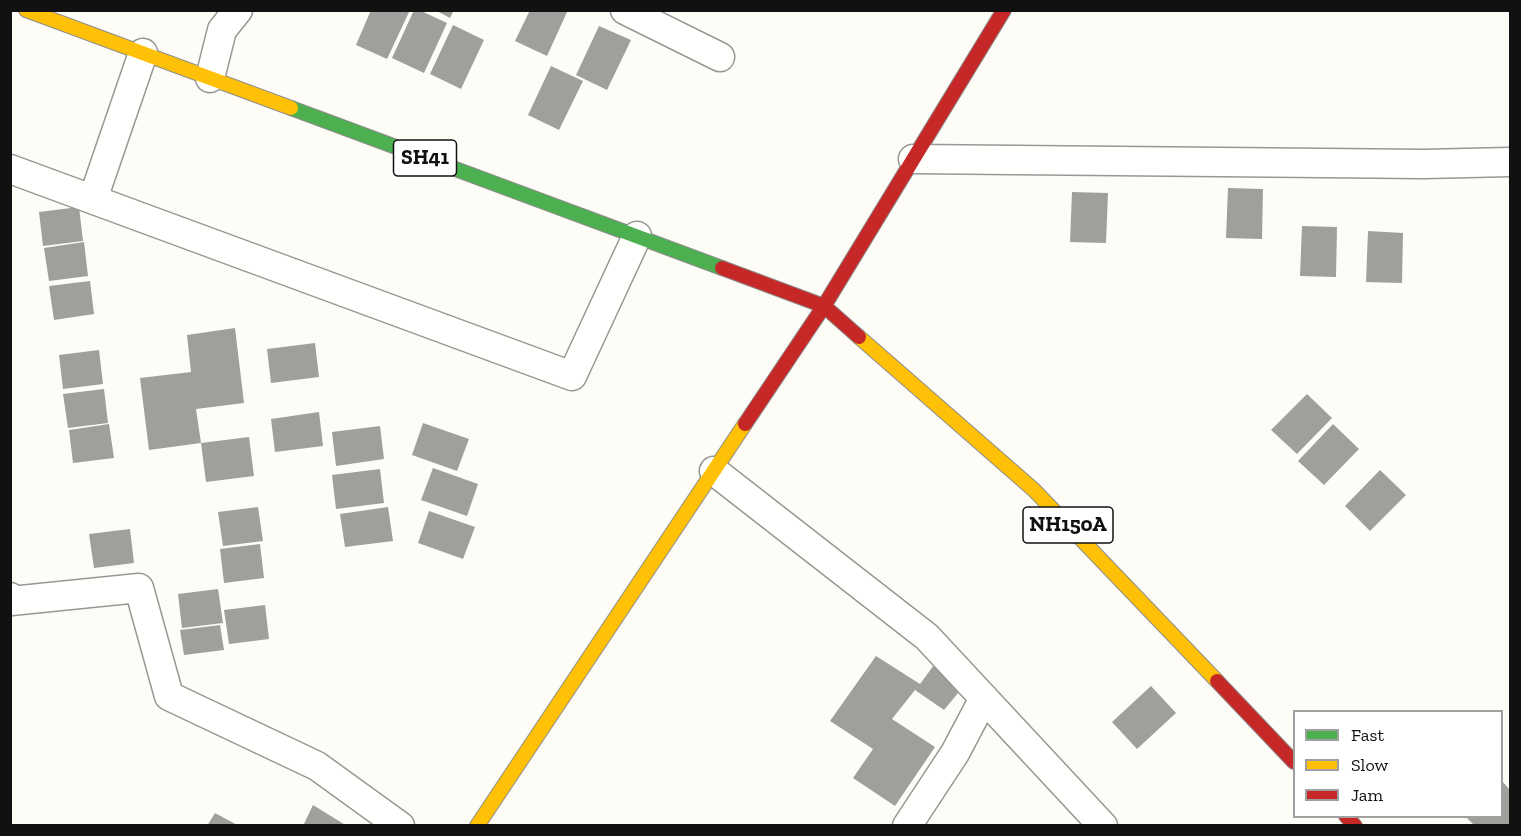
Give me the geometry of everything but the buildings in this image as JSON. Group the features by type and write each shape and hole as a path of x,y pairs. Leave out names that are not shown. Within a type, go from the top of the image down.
{"main road":[{"name":"SH41","path":"26,10 824,306"},
{"path":"477,825 824,306 1004,10"},
{"name":"NH150A","path":"824,306 1034,490 1293,761"}],"street":[{"path":"210,78 222,30 237,10"},
{"path":"625,10 720,57"},
{"path":"93,199 143,53"},
{"path":"913,159 1424,164 1510,162"},
{"path":"10,170 572,376 637,236"},
{"path":"714,471 927,638 1103,825"},
{"path":"10,597 11,601 139,588 169,696 317,766 400,825"},
{"path":"907,825 954,753 984,698"}],"traffic: fast":[{"path":"291,108 722,268"}],"traffic: slow":[{"path":"26,10 291,108"},
{"path":"859,337 1034,490 1217,681"},
{"path":"477,826 745,424"}],"traffic: jam":[{"path":"859,337 824,306 1004,10"},
{"path":"722,268 824,306"},
{"path":"745,424 824,306"},
{"path":"1217,681 1293,761"},
{"path":"1348,818 1355,826"}]}
